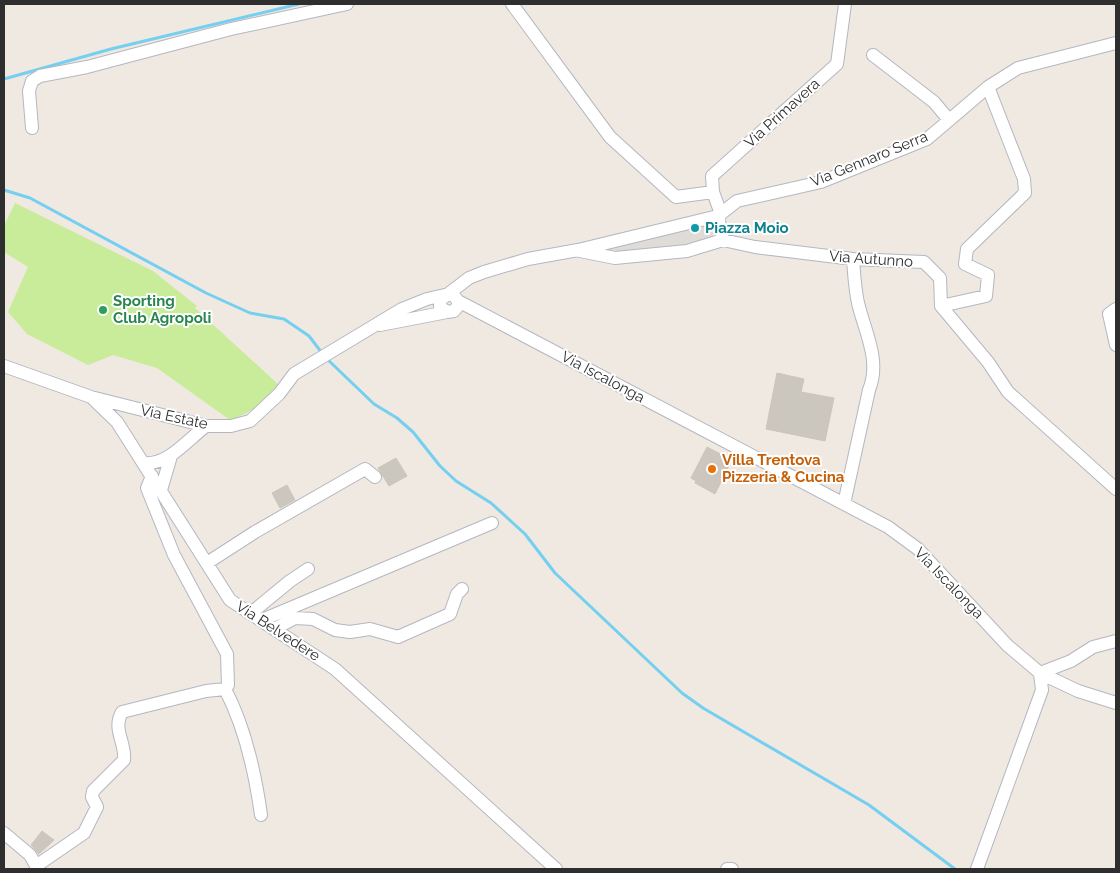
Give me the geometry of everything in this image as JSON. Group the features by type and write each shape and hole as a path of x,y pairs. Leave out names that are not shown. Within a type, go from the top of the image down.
{"street":[{"path":"32,128 29,91 32,81 40,76 87,67 231,29 346,4"},
{"path":"512,4 610,137 676,197 713,192 720,215 723,240"},
{"name":"Via Primavera","path":"713,192 712,176 837,64 845,4"},
{"name":"Via Gennaro Serra","path":"578,250 720,215 737,201 821,182 927,139 988,87 1018,68 1116,43"},
{"path":"873,55 926,96 949,120"},
{"path":"988,87 1024,179 1025,193 967,249 965,264 988,275 986,296 941,306 988,362 1008,392 1116,489"},
{"name":"Via Autunno","path":"578,250 614,258 687,251 723,240 755,247 852,260 924,262 940,278 941,306"},
{"name":"Via Estate","path":"373,327 452,302 484,272 528,259 578,250"},
{"path":"844,504 869,390 874,377 871,348 858,302 852,260"},
{"name":"Via Estate","path":"91,397 206,426 231,426 250,421 279,394 294,374 402,309 427,299 452,302"},
{"name":"Via Iscalonga","path":"452,302 478,311 888,527 918,549 1007,645 1040,674 1078,691 1116,703"},
{"path":"1116,309 1109,314 1116,345"},
{"name":"Via Belvedere","path":"4,366 91,397 117,422 230,600 335,668 556,869"},
{"path":"143,463 153,464 171,456 206,426"},
{"path":"161,490 171,456"},
{"path":"207,563 255,532 365,469 375,477"},
{"path":"152,476 146,488 174,555 227,654 229,673 228,685 225,689"},
{"path":"256,617 492,522"},
{"path":"256,617 284,586 308,570"},
{"path":"274,629 295,618 313,619 335,630 350,632 370,629 398,637 450,614 457,594 462,589"},
{"path":"977,869 1042,690 1040,674 1071,661 1093,647 1116,641"},
{"path":"225,689 234,706 245,741 258,788 261,815"},
{"path":"4,833 30,855 37,868 84,833 97,808 92,797 93,791 124,760 125,751 118,729 118,719 122,712 206,691 225,689"},
{"path":"727,869 732,869"}],"green space":[{"name":"Sporting Club Agropoli","path":"15,203 153,271 197,306 195,308 279,385 257,406 245,414 230,420 157,368 113,355 88,365 27,334 8,312 28,267 4,252 4,226"}],"shaded area":[{"name":"Piazza Moio","path":"718,216 723,240 615,258 578,250"}],"building":[{"path":"777,373 804,379 801,392 834,398 825,441 766,429"},
{"name":"Villa Trentova Pizzeria & Cucina","path":"707,447 732,460 715,494 695,483 696,481 691,478"},
{"path":"396,458 407,476 389,486 378,468"},
{"path":"287,485 295,500 280,508 272,493"},
{"path":"42,831 54,840 39,854 31,845"}],"waterway":[{"path":"4,79 111,49 299,4"},
{"path":"4,190 30,198 206,293 250,313 284,319 309,336 322,353"},
{"path":"326,358 374,404 397,418 413,432 440,466 456,481 491,503 525,534 555,573 682,693 703,708 869,805 955,869"}],"place":[{"name":"Piazza Moio","path":"695,228"},
{"name":"Sporting Club Agropoli","path":"103,310"},
{"name":"Villa Trentova Pizzeria & Cucina","path":"712,469"}]}
